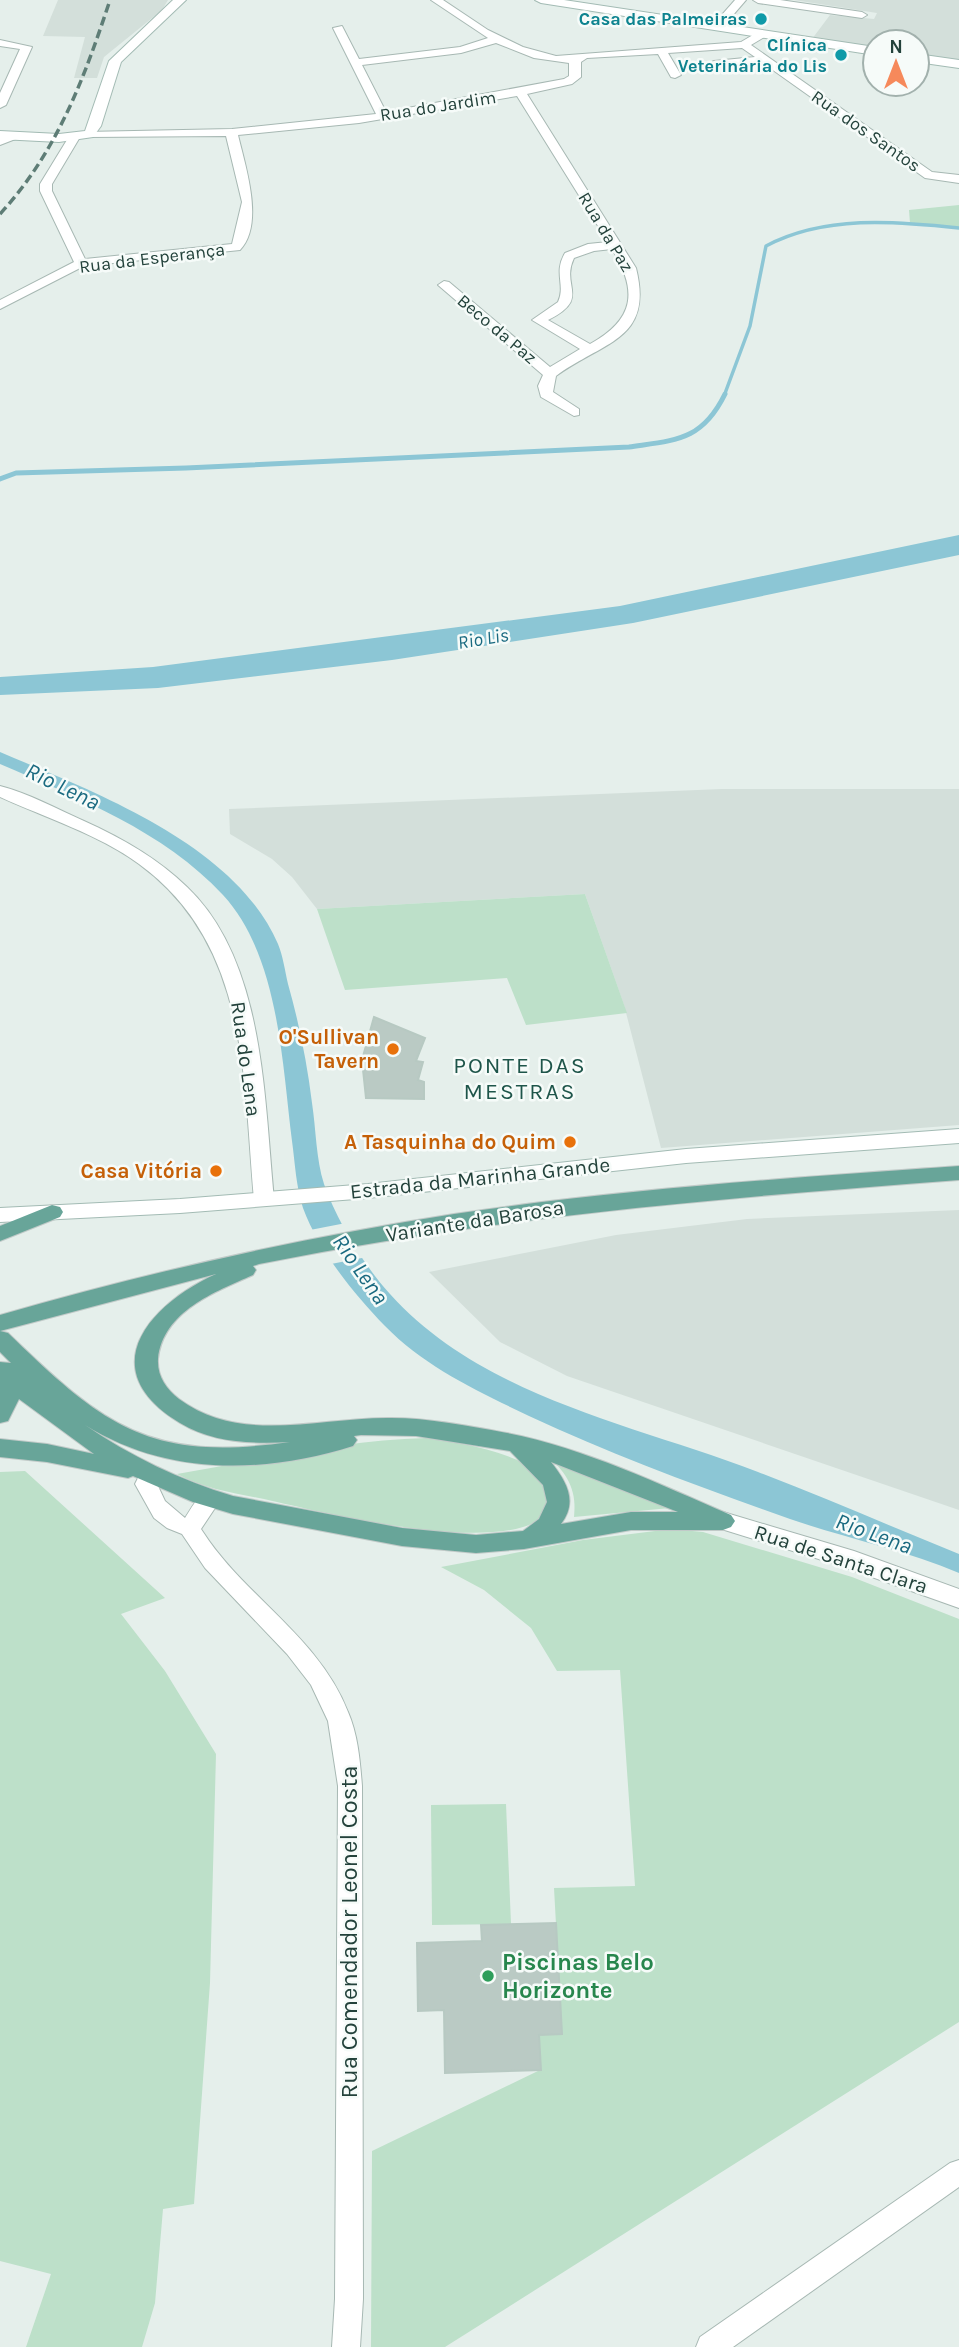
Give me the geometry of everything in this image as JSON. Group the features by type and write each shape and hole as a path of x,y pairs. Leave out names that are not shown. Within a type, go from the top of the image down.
{"main road":[{"path":"0,135 74,138 89,134 95,126 115,61 180,0"},
{"path":"541,0 861,49"},
{"path":"931,60 959,64"},
{"name":"Estrada da Marinha Grande","path":"0,1215 354,1192 686,1156 959,1136"},
{"name":"Variante da Barosa","path":"0,1323 49,1308 259,1258 423,1227 606,1202 959,1173"},
{"path":"0,1234 52,1212"},
{"path":"259,1258 251,1268 190,1297 163,1321 152,1339 147,1357 149,1376 159,1394 190,1418 238,1433 292,1433 380,1426 420,1428 515,1445 550,1452 723,1521"},
{"path":"5,1359 119,1436 166,1454 208,1458 282,1452 420,1428"},
{"path":"0,1415 5,1359"},
{"path":"5,1359 92,1440 132,1465 210,1499 355,1529 447,1543 491,1544 631,1521 723,1521"},
{"path":"515,1445 547,1470 554,1479 559,1498 550,1522 524,1540"},
{"path":"0,1448 47,1453 151,1474 208,1458"},
{"name":"Rua de Santa Clara","path":"723,1521 845,1558 959,1599"}],"street":[{"path":"436,0 497,39 554,60 575,60 595,54 744,46 762,34"},
{"path":"717,27 741,0"},
{"path":"758,0 862,15"},
{"path":"338,27 382,115"},
{"path":"355,63 461,50 497,39"},
{"path":"0,43 27,47 0,105"},
{"name":"Rua dos Santos","path":"744,46 929,175 959,179"},
{"path":"661,50 675,75"},
{"name":"Rua do Jardim","path":"89,134 231,132 347,122 456,106 571,80 577,73 575,60"},
{"path":"714,64 765,60"},
{"name":"Rua da Paz","path":"520,92 630,268 635,282 637,308 624,328 550,374"},
{"name":"Rua da Esperança","path":"0,304 81,263 236,247 240,243 248,202 231,132"},
{"path":"0,141 14,136"},
{"path":"74,138 46,184 81,263"},
{"path":"588,348 538,320 551,315 566,301 569,293 565,267 569,256 592,247 616,245"},
{"name":"Beco da Paz","path":"444,285 550,374"},
{"path":"550,374 545,386 546,394 574,412"},
{"name":"Rua do Lena","path":"0,791 106,839 144,860 184,895 217,937 243,1010 271,1198"},
{"name":"Rua Comendador Leonel Costa","path":"151,1474 146,1484 162,1514 180,1526 190,1528 215,1565 307,1662 338,1713 348,1752 350,2128 349,2299 346,2347"},
{"path":"190,1528 210,1499"},
{"path":"710,2347 959,2172"}],"shaded area":[{"path":"58,0 168,0 162,10 104,57 97,78 74,78 85,37 43,36"},
{"path":"794,0 959,0 959,60 931,56 931,28 861,28 861,46 812,39 830,15 874,19 877,13"},
{"path":"722,789 959,789 959,1125 661,1148 624,1005 585,894 317,909 292,877 272,859 230,834 229,809"},
{"path":"959,1210 959,1510 567,1376 500,1342 429,1272 616,1235 747,1219"}],"green space":[{"path":"959,205 959,227 910,223 909,210"},
{"path":"585,894 627,1013 526,1025 507,978 345,990 317,909"},
{"path":"426,1438 502,1454 537,1472 546,1486 547,1502 542,1515 527,1526 497,1532 466,1533 395,1526 209,1487 177,1474 364,1442"},
{"path":"552,1460 670,1508 574,1517 574,1500 570,1486 563,1472"},
{"path":"25,1471 165,1598 121,1614 165,1671 216,1754 210,1983 194,2204 163,2209 155,2303 142,2347 26,2347 51,2274 0,2261 0,1472"},
{"path":"671,1529 703,1532 852,1577 959,1619 959,2022 445,2347 371,2347 372,2151 540,2070 539,2035 562,2034 554,1888 635,1886 620,1670 557,1671 531,1628 484,1590 441,1567 583,1540"},
{"path":"506,1804 511,1924 432,1925 431,1805"}],"water":[{"name":"Rio Lis","path":"959,535 959,555 633,623 392,660 158,688 0,695 0,677 153,667 620,606"},
{"name":"Rio Lena","path":"0,752 118,804 158,826 196,850 230,877 258,909 278,944 283,959 305,1058 319,1164 329,1198 343,1227 370,1270 390,1294 428,1330 470,1359 562,1404 758,1472 959,1554 959,1573 790,1519 593,1444 471,1387 434,1366 401,1341 349,1286 318,1240 303,1208 296,1175 275,1011 256,948 242,920 223,895 200,872 174,852 119,818 0,764"}],"pier":[{"path":"346,1223 367,1257 331,1264 310,1230"}],"building":[{"name":"O'Sullivan Tavern","path":"374,1017 425,1038 416,1061 423,1062 418,1080 424,1082 424,1099 366,1098 362,1060"},
{"name":"Piscinas Belo Horizonte","path":"556,1923 562,2034 539,2035 541,2070 445,2073 444,2010 418,2011 417,1943 482,1941 481,1925"}],"waterway":[{"path":"724,395 750,326 766,246 788,236 836,225 885,222 959,228"},
{"path":"0,479 16,473 186,468 629,447 686,436 707,421 724,395"}],"railway":[{"path":"0,214 38,166 67,113 110,0"}],"place":[{"name":"Casa das Palmeiras","path":"761,19"},
{"name":"Clínica Veterinária do Lis","path":"841,55"},
{"name":"O'Sullivan Tavern","path":"393,1049"},
{"name":"A Tasquinha do Quim","path":"570,1142"},
{"name":"Casa Vitória","path":"216,1171"},
{"name":"Piscinas Belo Horizonte","path":"488,1976"}],"district":[{"name":"PONTE DAS MESTRAS","path":"520,1078"}]}
